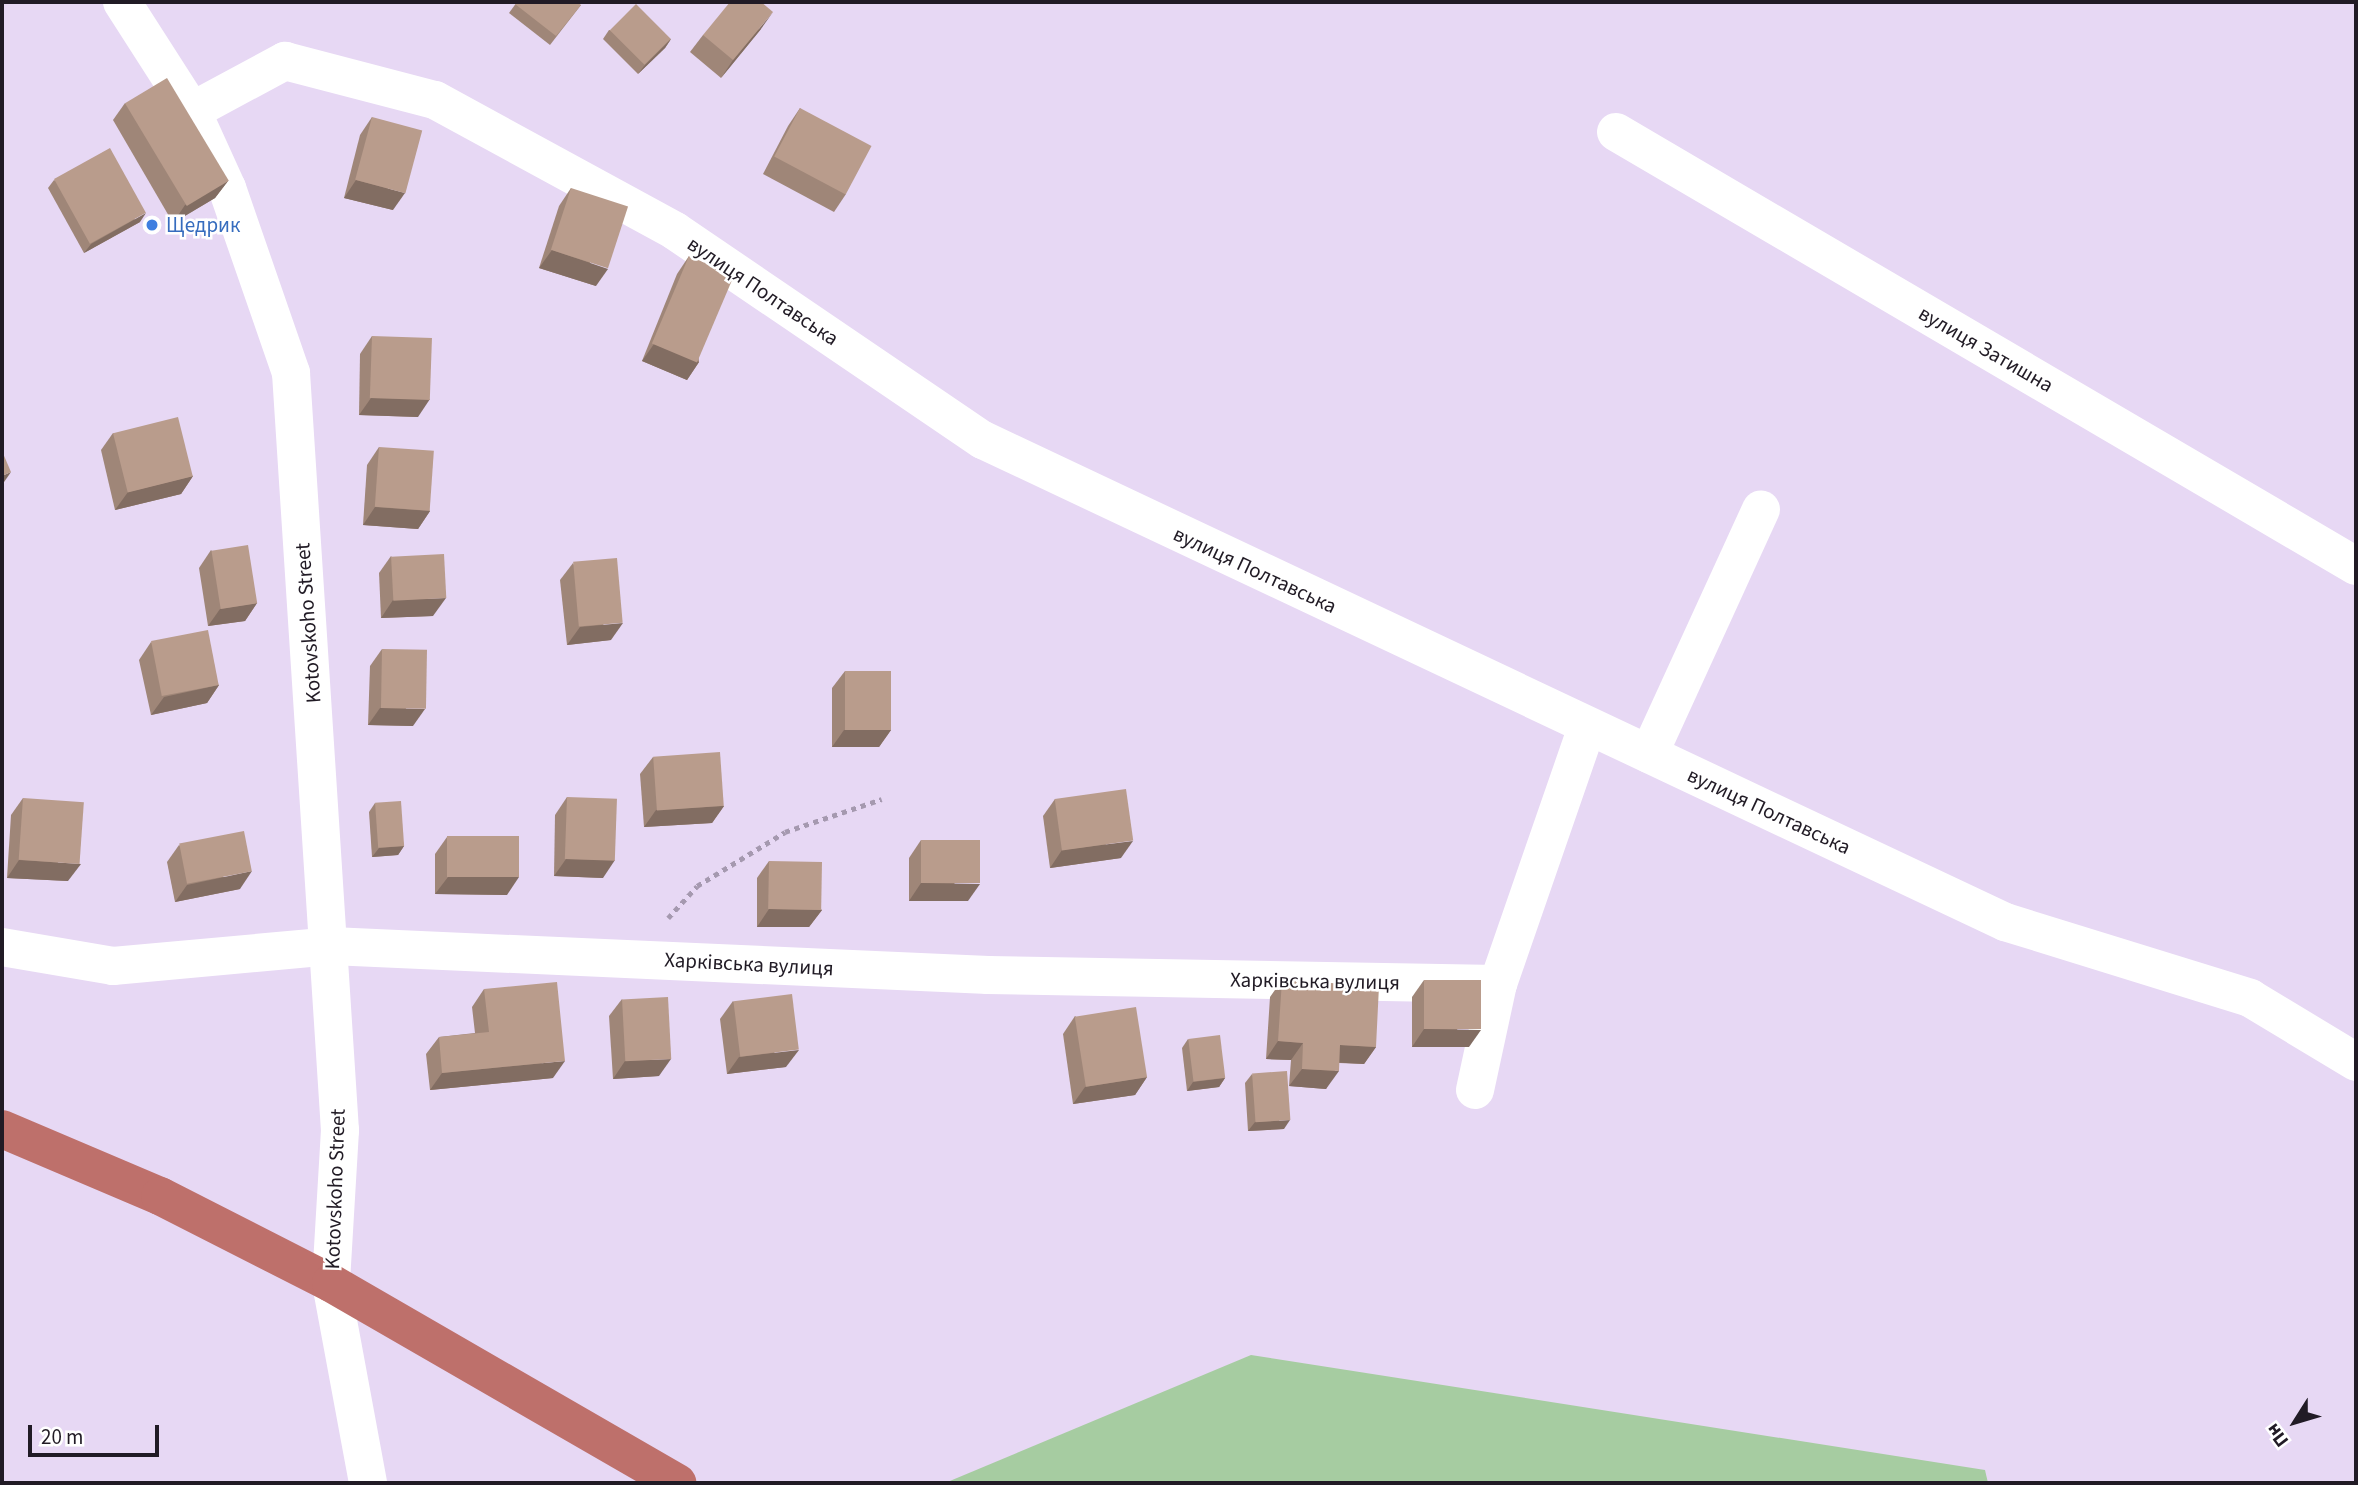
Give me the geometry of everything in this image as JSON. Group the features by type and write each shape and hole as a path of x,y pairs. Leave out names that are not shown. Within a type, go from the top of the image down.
{"highway":[{"path":"2,1129 160,1196 331,1283 677,1483"}],"street":[{"name":"Kotovskoho Street","path":"122,2 192,111 251,243 291,373 331,946 340,1130 331,1283 369,1483"},
{"name":"вулиця Полтавська","path":"192,111 285,61 435,100 675,232 983,440 2005,922 2250,998 2356,1062"},
{"name":"вулиця Затишна","path":"1616,132 2356,566"},
{"path":"1649,754 1762,509"},
{"path":"1475,1090 1498,984 1587,727"},
{"name":"Харківська вулиця","path":"2,947 113,966 331,946 988,975 1498,984"}],"path":[{"path":"633,958 697,886 785,832 882,799"}],"green space":[{"path":"1251,1355 1985,1470 1988,1483 945,1483"}],"building":[{"path":"577,2 581,5 556,36 515,4"},
{"path":"730,2 761,2 773,12 733,60 703,35"},
{"path":"636,4 671,39 644,65 610,30"},
{"path":"167,78 229,181 187,206 125,103"},
{"path":"800,108 872,146 846,195 774,157"},
{"path":"372,117 422,130 405,193 355,180"},
{"path":"110,148 146,213 90,244 54,179"},
{"path":"571,188 628,207 608,268 551,250"},
{"path":"689,256 734,275 697,363 652,343"},
{"path":"372,336 432,338 430,400 370,398"},
{"path":"178,417 193,476 128,492 113,433"},
{"path":"379,447 434,451 430,511 375,507"},
{"path":"2,451 11,472 2,476"},
{"path":"248,545 257,603 221,609 211,551"},
{"path":"444,554 446,598 393,601 391,557"},
{"path":"617,558 623,623 579,627 573,562"},
{"path":"208,630 219,685 162,696 151,641"},
{"path":"382,649 427,650 426,709 381,708"},
{"path":"845,671 891,671 891,730 845,730"},
{"path":"720,752 724,806 657,811 653,757"},
{"path":"1126,789 1133,840 1062,851 1055,799"},
{"path":"567,797 617,799 615,861 565,859"},
{"path":"23,798 84,802 80,864 19,860"},
{"path":"401,801 404,846 378,848 375,803"},
{"path":"244,831 252,871 187,884 179,844"},
{"path":"447,836 519,836 519,877 447,877"},
{"path":"921,840 980,840 980,883 921,883"},
{"path":"769,861 822,862 821,910 768,909"},
{"path":"1282,980 1379,986 1376,1047 1340,1045 1339,1071 1302,1069 1303,1043 1278,1041"},
{"path":"1424,980 1481,980 1481,1029 1424,1029"},
{"path":"557,982 565,1061 442,1073 439,1037 489,1032 484,989"},
{"path":"792,994 799,1050 740,1057 733,1001"},
{"path":"668,997 671,1059 625,1061 622,999"},
{"path":"1136,1007 1147,1077 1086,1087 1075,1017"},
{"path":"1220,1035 1225,1078 1193,1082 1188,1039"},
{"path":"1287,1071 1290,1120 1256,1122 1252,1073"}],"place":[{"name":"Щедрик","path":"152,225"}]}
